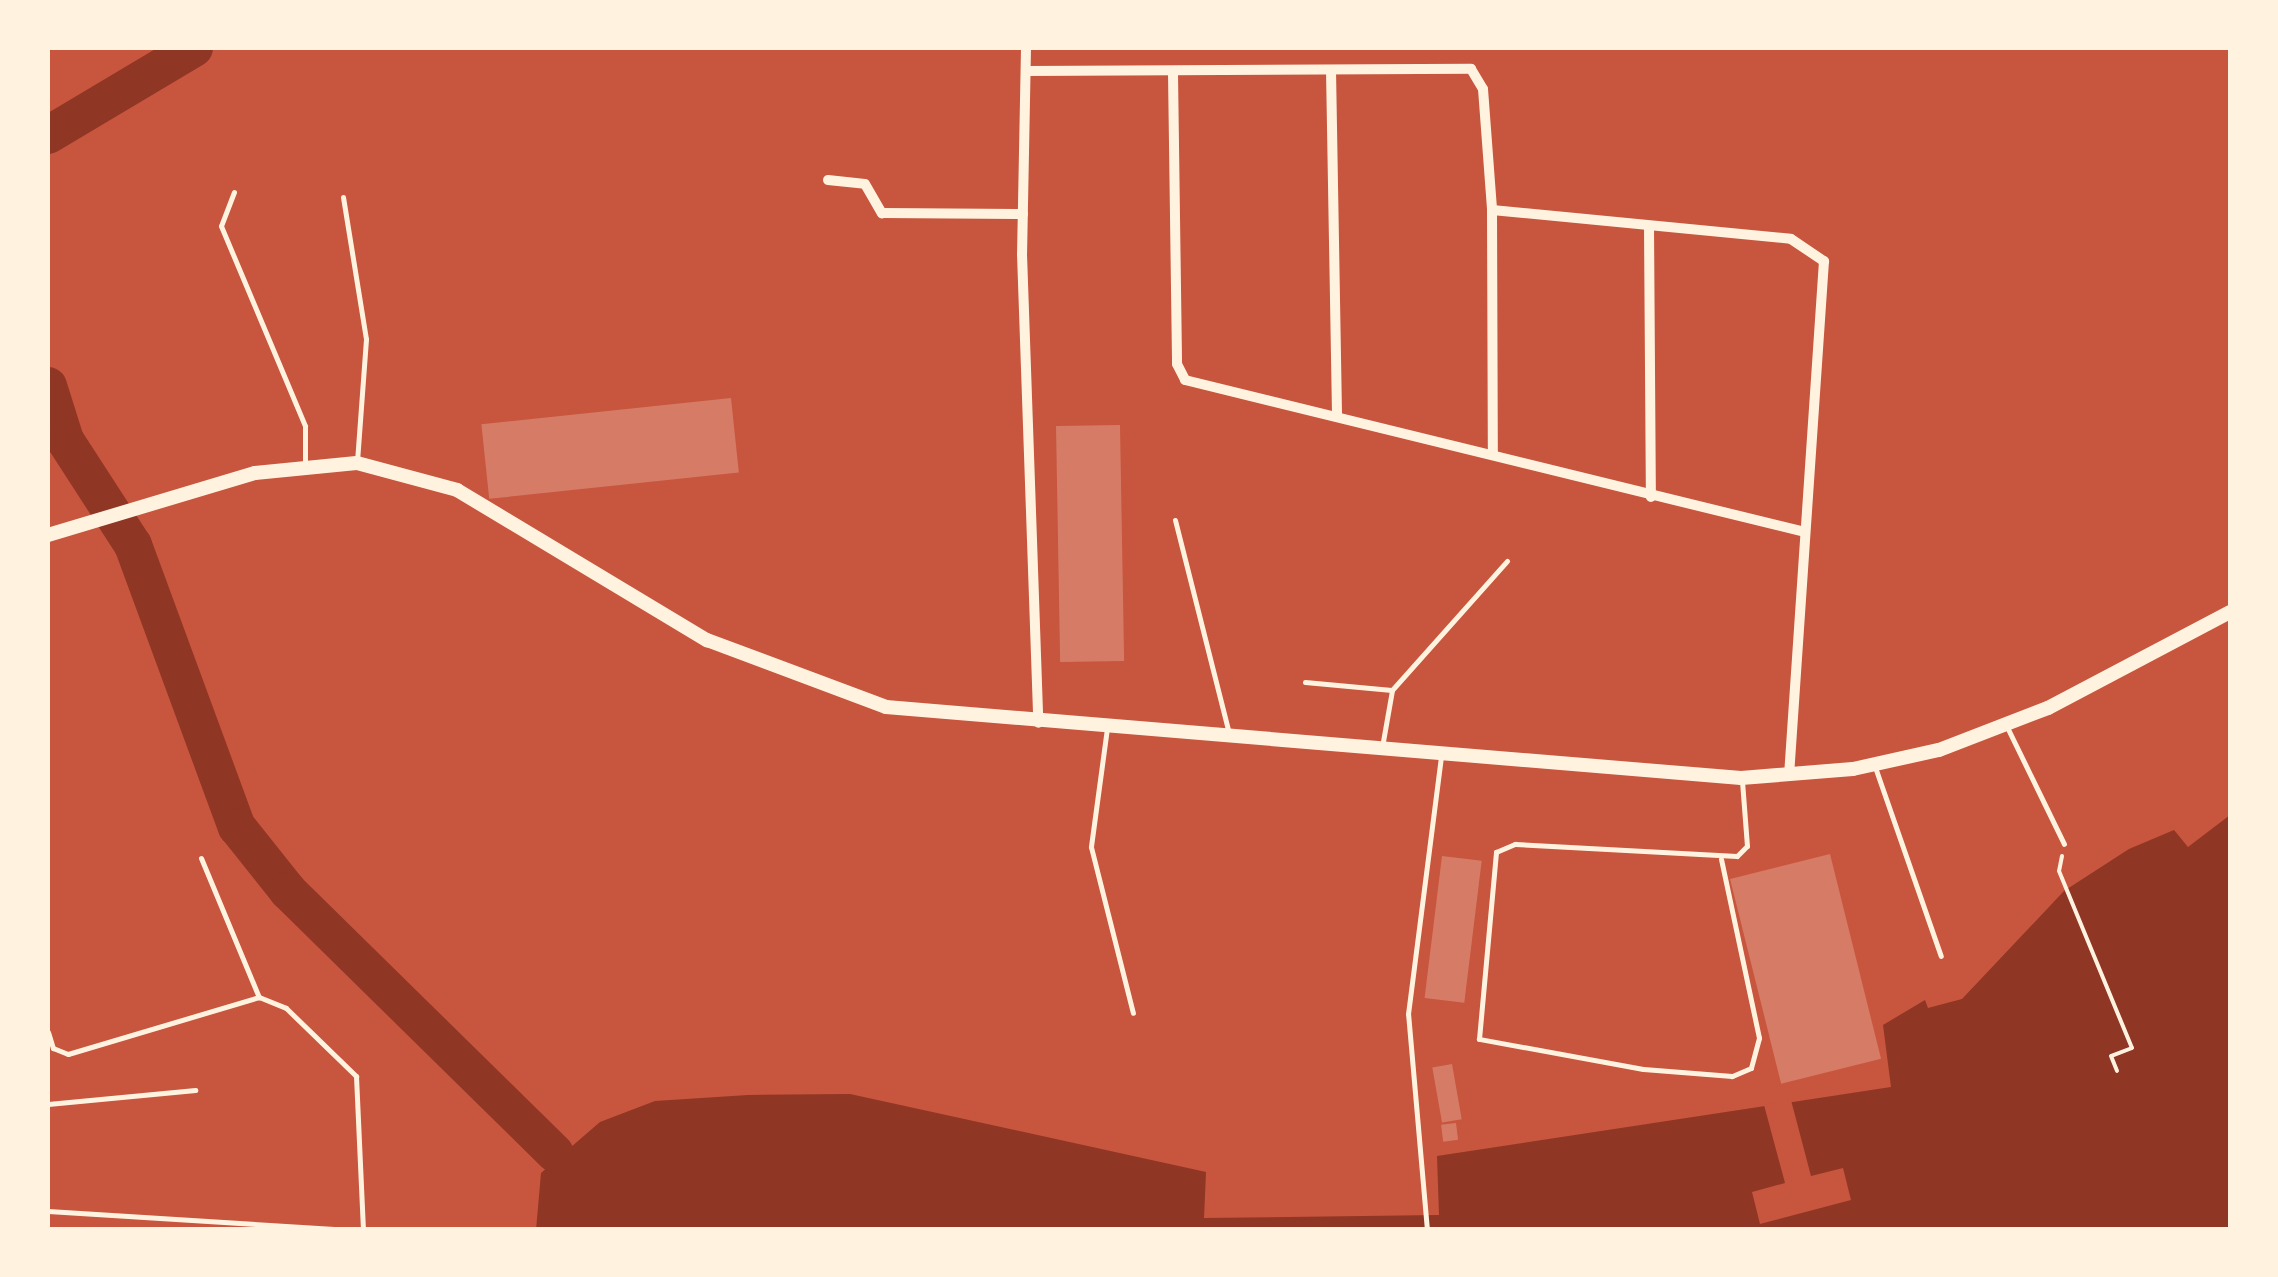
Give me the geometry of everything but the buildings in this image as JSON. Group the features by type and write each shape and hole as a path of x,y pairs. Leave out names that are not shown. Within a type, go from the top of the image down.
{"main road":[{"path":"48,535 140,505 305,464 357,463 457,490 707,640 786,676 886,707 1381,752 1741,778 1789,776 1874,764 2006,725 2230,612"}],"street":[{"path":"1026,48 1023,214 1038,723"},
{"path":"1026,71 1173,74 1471,69 1482,89 1492,210 1493,454"},
{"path":"1330,70 1337,413"},
{"path":"1173,74 1180,373 1650,496 1805,532"},
{"path":"828,180 865,184 882,212 1023,214"},
{"path":"1492,210 1791,239 1824,261 1789,776"},
{"path":"1649,226 1650,496"}],"lane":[{"path":"234,192 221,226 305,426 305,464"},
{"path":"344,198 366,339 357,463"},
{"path":"1175,520 1230,736"},
{"path":"1381,752 1392,690 1507,561"},
{"path":"1304,682 1392,690"},
{"path":"2006,725 2064,844"},
{"path":"1108,728 1091,847 1133,1013"},
{"path":"1427,1230 1408,1014 1441,756"},
{"path":"1874,764 1941,956"},
{"path":"1720,858 1760,1038 1751,1068 1732,1076 1643,1069 1480,1039 1496,852 1515,844 1720,858 1747,846 1741,778"},
{"path":"202,858 259,997 328,1039 356,1076 363,1230"},
{"path":"48,1032 53,1048 68,1054 259,997"},
{"path":"48,1104 195,1090"},
{"path":"48,1211 350,1230"}],"path":[{"path":"2064,844 2059,871 2132,1048 2111,1056 2117,1070"}],"shaded area":[{"path":"2230,815 2230,1229 536,1230 541,1173 600,1122 655,1101 748,1095 850,1094 1206,1172 1204,1218 1439,1215 1437,1156 1891,1087 1883,1025 1925,1000 1928,1008 1962,999 2064,891 2129,849 2174,830 2188,847"}],"pier":[{"path":"1791,1100 1811,1176 1843,1168 1851,1200 1760,1224 1752,1192 1785,1183 1764,1105"}],"waterway":[{"path":"48,135 194,48"},
{"path":"48,386 65,440 133,545 237,827 288,891 555,1153"}]}
